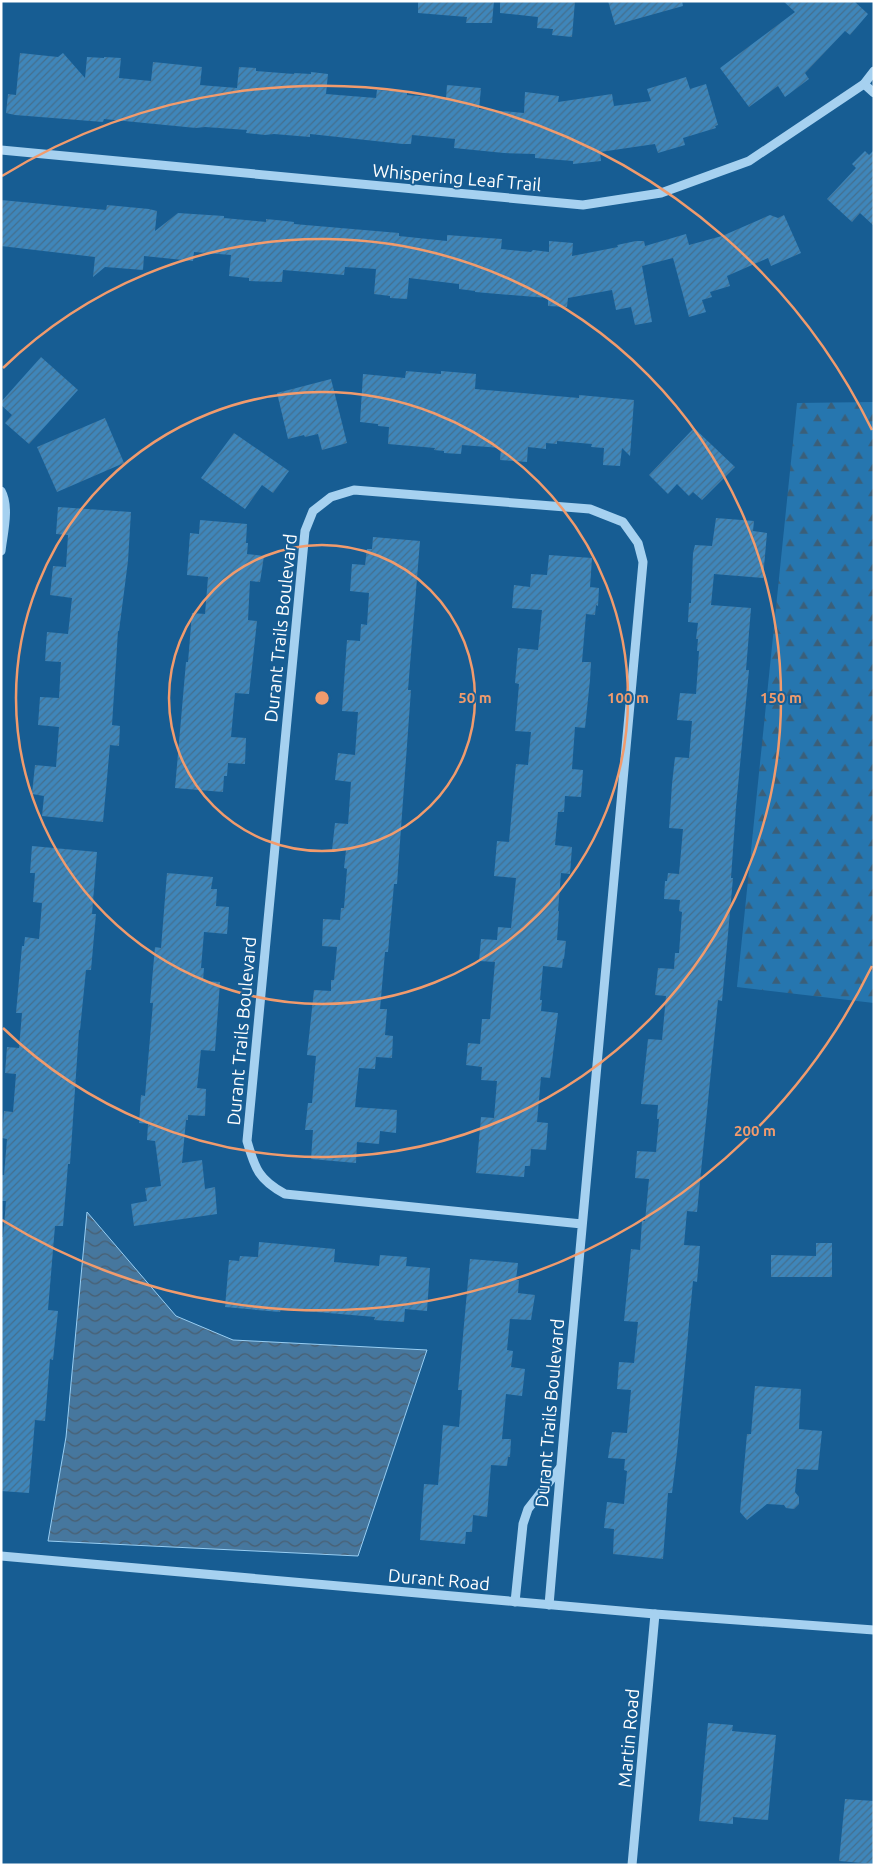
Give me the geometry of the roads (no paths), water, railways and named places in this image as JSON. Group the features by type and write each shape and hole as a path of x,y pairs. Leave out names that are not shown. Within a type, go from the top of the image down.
{"street":[{"name":"Whispering Leaf Trail","path":"1,150 582,205 661,193 749,161 864,84 874,71"},
{"path":"864,84 874,93"},
{"name":"Durant Trails Boulevard","path":"549,1605 643,562 638,543 623,522 590,509 354,490 331,497 313,510 305,531 248,1140 255,1167 269,1185 285,1194 582,1224"},
{"path":"1,491 4,496 5,514 1,551"},
{"path":"515,1602 523,1524 528,1509 560,1468"},
{"name":"Durant Road","path":"1,1556 655,1614 874,1630"},
{"name":"Martin Road","path":"632,1865 655,1614"}],"water":[{"path":"87,1212 176,1316 233,1340 427,1350 358,1556 48,1541 66,1437"}]}
